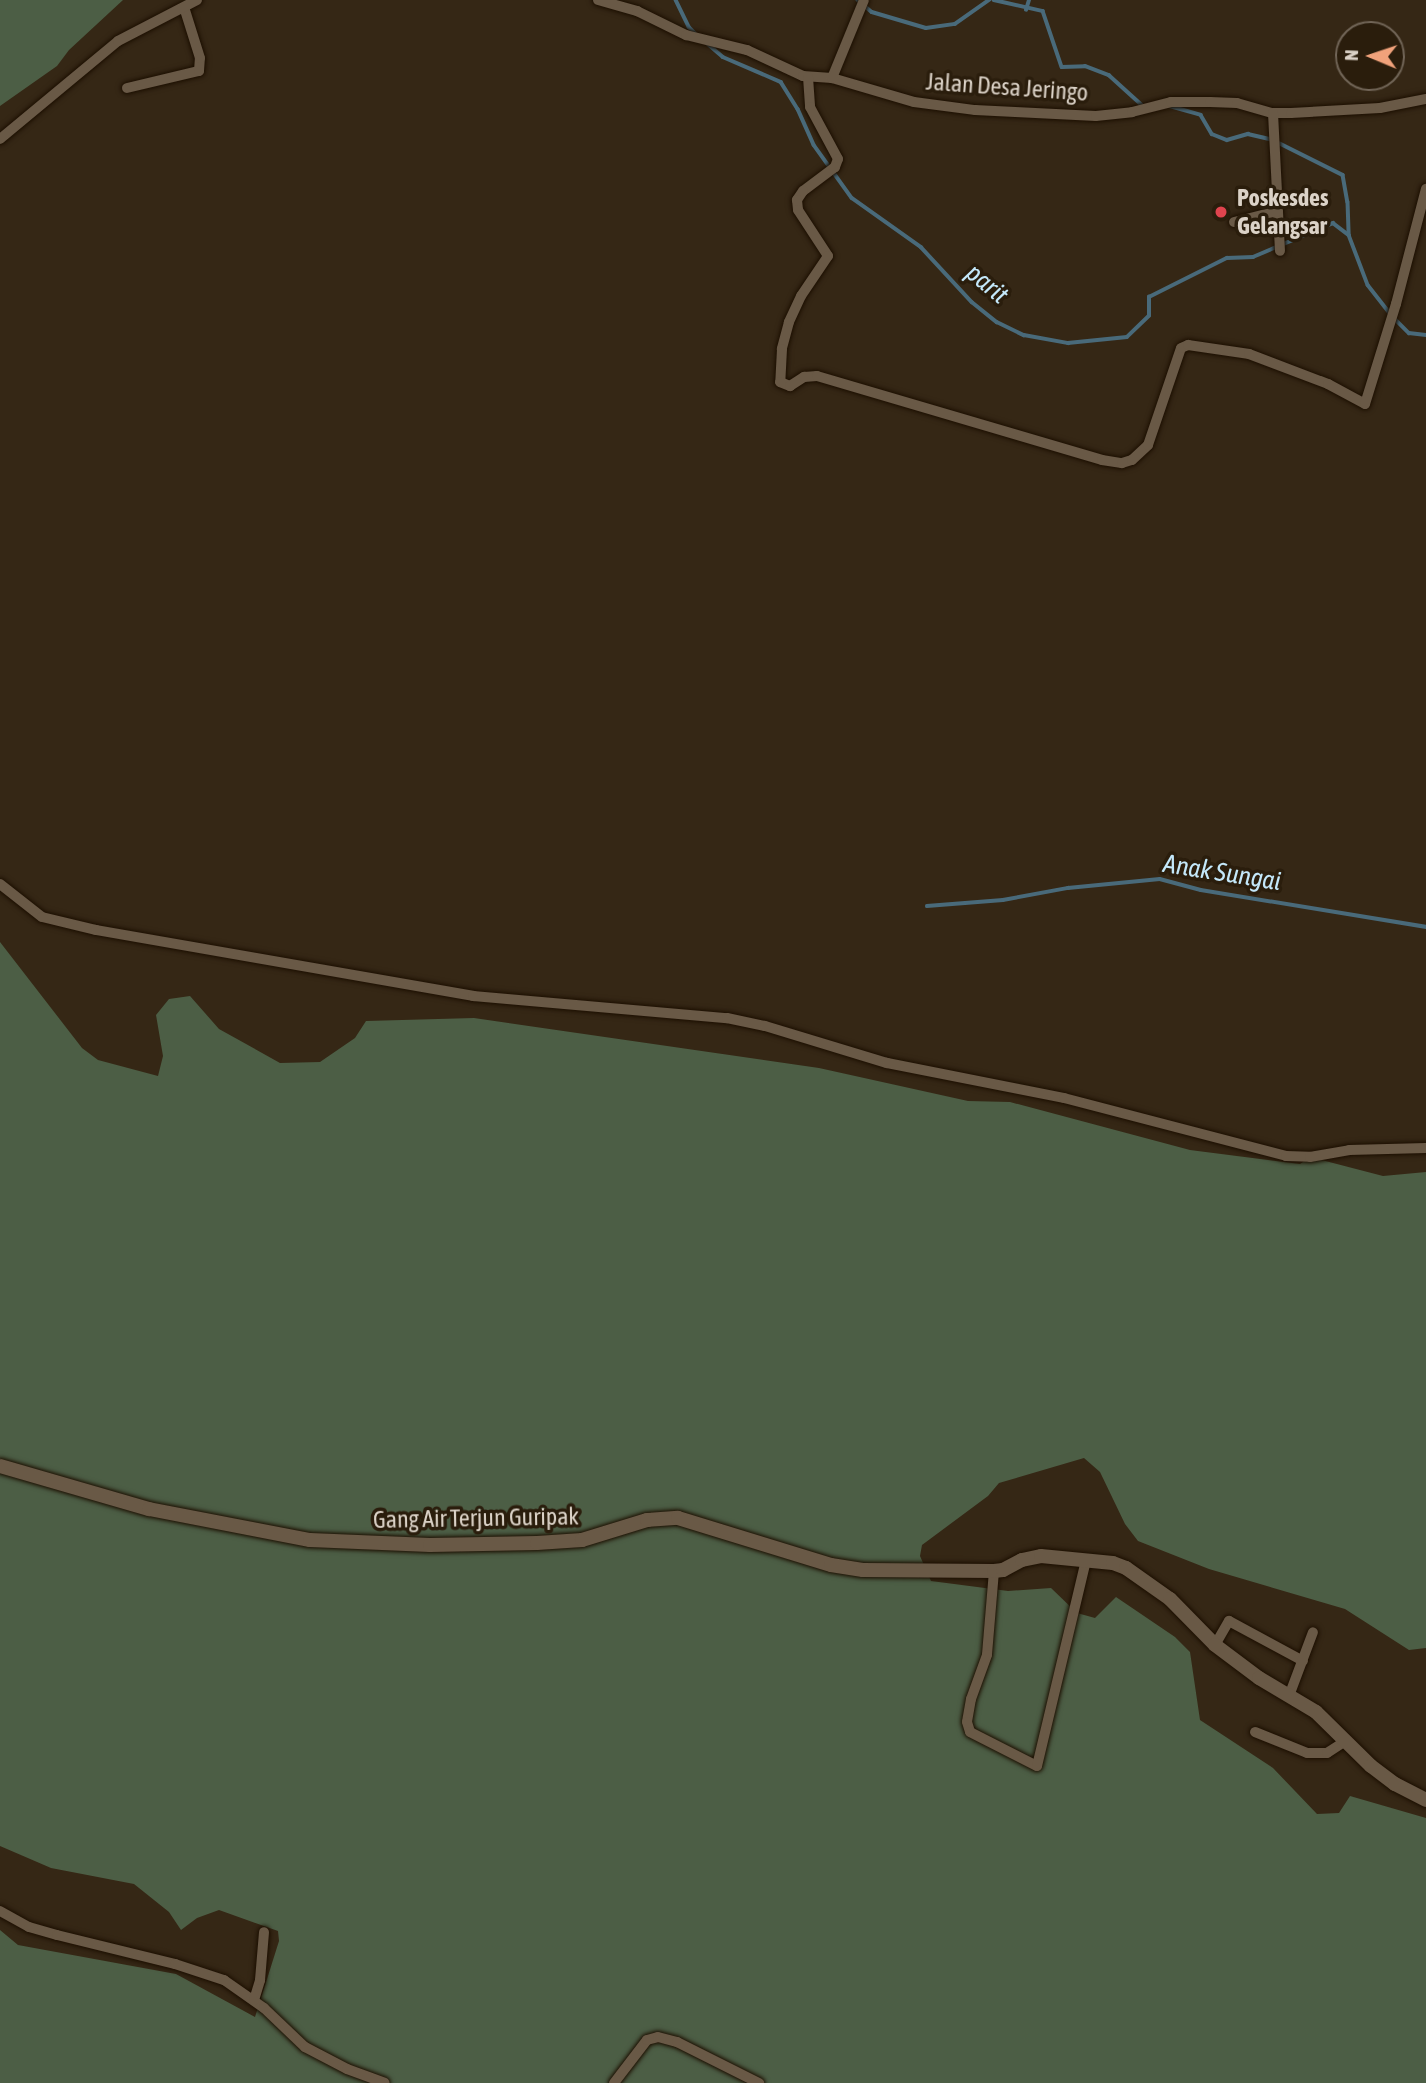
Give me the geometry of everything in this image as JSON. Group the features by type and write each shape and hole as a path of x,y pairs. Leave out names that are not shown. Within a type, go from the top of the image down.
{"street":[{"path":"0,139 118,41 197,0"},
{"name":"Jalan Desa Jeringo","path":"598,0 624,5 686,35 747,50 808,77 832,78 907,100 975,110 1096,116 1171,102 1237,103 1273,113 1380,108 1426,99"},
{"path":"832,78 863,0"},
{"path":"127,88 199,71 200,58 184,7"},
{"path":"808,77 810,107 838,155 831,170 801,193 797,200 798,210 828,256 801,296 789,322 779,362 781,384 790,386 804,377 817,376 1063,451 1122,463 1132,460 1147,445 1185,345 1211,346 1250,354 1328,384 1365,404 1396,304 1426,189"},
{"path":"1273,113 1280,251"},
{"path":"1234,222 1278,211"},
{"path":"0,884 42,917 107,933 473,996 727,1018 765,1026 887,1063 1064,1098 1286,1156 1310,1157 1349,1150 1426,1148"},
{"name":"Gang Air Terjun Guripak","path":"0,1466 149,1509 310,1540 430,1545 537,1543 582,1540 647,1520 678,1518 842,1568 994,1571"},
{"path":"1086,1560 1037,1766 971,1732 967,1722 971,1699 987,1655 994,1571 1041,1556 1086,1560 1126,1568 1180,1607 1215,1645 1327,1721 1344,1742 1395,1784 1426,1800"},
{"path":"1215,1645 1229,1621 1303,1661"},
{"path":"1289,1696 1313,1632"},
{"path":"1255,1732 1307,1753 1327,1753 1344,1742"},
{"path":"0,1911 48,1932 175,1964 224,1980 254,2000 304,2047 347,2069 386,2083"},
{"path":"254,2000 260,1980 264,1933"},
{"path":"614,2083 647,2040 658,2037 677,2042 759,2083"}],"green space":[{"path":"0,0 123,0 69,50 57,66 0,106"},
{"path":"0,942 82,1048 98,1060 158,1076 163,1056 156,1015 169,999 190,996 219,1029 280,1063 320,1062 355,1038 366,1021 474,1018 819,1068 968,1101 1010,1102 1190,1150 1300,1164 1310,1157 1383,1176 1426,1172 1426,1648 1409,1650 1345,1609 1209,1569 1138,1541 1125,1524 1100,1472 1084,1458 999,1483 988,1496 922,1545 920,1556 931,1581 1008,1591 1051,1588 1077,1613 1095,1618 1116,1597 1175,1637 1190,1652 1200,1720 1273,1768 1317,1814 1339,1813 1350,1796 1426,1818 1426,2083 0,2083 0,1930 18,1945 176,1974 255,2017 279,1941 278,1931 219,1910 197,1918 181,1930 169,1912 134,1884 51,1868 0,1846"}],"waterway":[{"name":"parit","path":"676,0 689,27 696,34"},
{"path":"858,0 872,12 926,28 955,24 989,0"},
{"path":"994,0 1043,11 1062,67 1085,66 1109,75 1142,105"},
{"path":"1026,10 1029,0"},
{"name":"parit","path":"707,43 723,57 781,82 798,109 814,145 852,198 921,247 972,302 997,322 1024,335 1068,343 1127,337 1149,316 1149,297 1227,258 1253,257 1333,223 1349,235"},
{"path":"1170,106 1201,115 1212,134 1227,140 1248,134 1273,140 1343,175 1348,202 1349,235 1368,285 1390,313"},
{"path":"1395,319 1409,333 1426,335"},
{"name":"Anak Sungai","path":"927,906 1003,900 1068,888 1160,879 1201,890 1426,927"}],"place":[{"name":"Poskesdes Gelangsar","path":"1221,212"}]}
